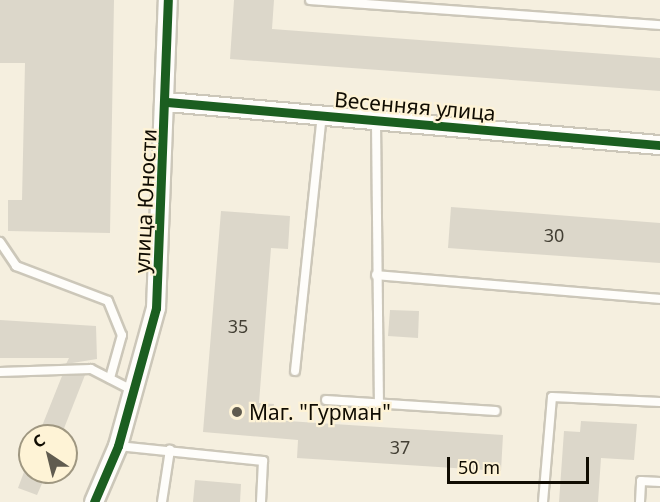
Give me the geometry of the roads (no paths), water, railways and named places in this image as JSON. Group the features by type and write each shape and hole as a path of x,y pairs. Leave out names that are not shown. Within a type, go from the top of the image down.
{"street":[{"name":"улица Юности","path":"94,502 118,446 135,391 162,259 168,0"},
{"name":"Весенняя улица","path":"167,102 660,146"}],"lane":[{"path":"310,0 660,26"},
{"path":"295,371 322,115"},
{"path":"376,120 379,402"},
{"path":"0,242 16,266 108,301 122,335 110,378"},
{"path":"376,275 660,299"},
{"path":"0,372 91,369 135,391"},
{"path":"543,502 552,397 660,402"},
{"path":"326,400 496,411"},
{"path":"118,446 263,461 261,502"},
{"path":"162,502 170,450"},
{"path":"640,502 641,481 660,482"}],"place":[{"name":"Маг. \"Гурман\"","path":"237,412"}]}
